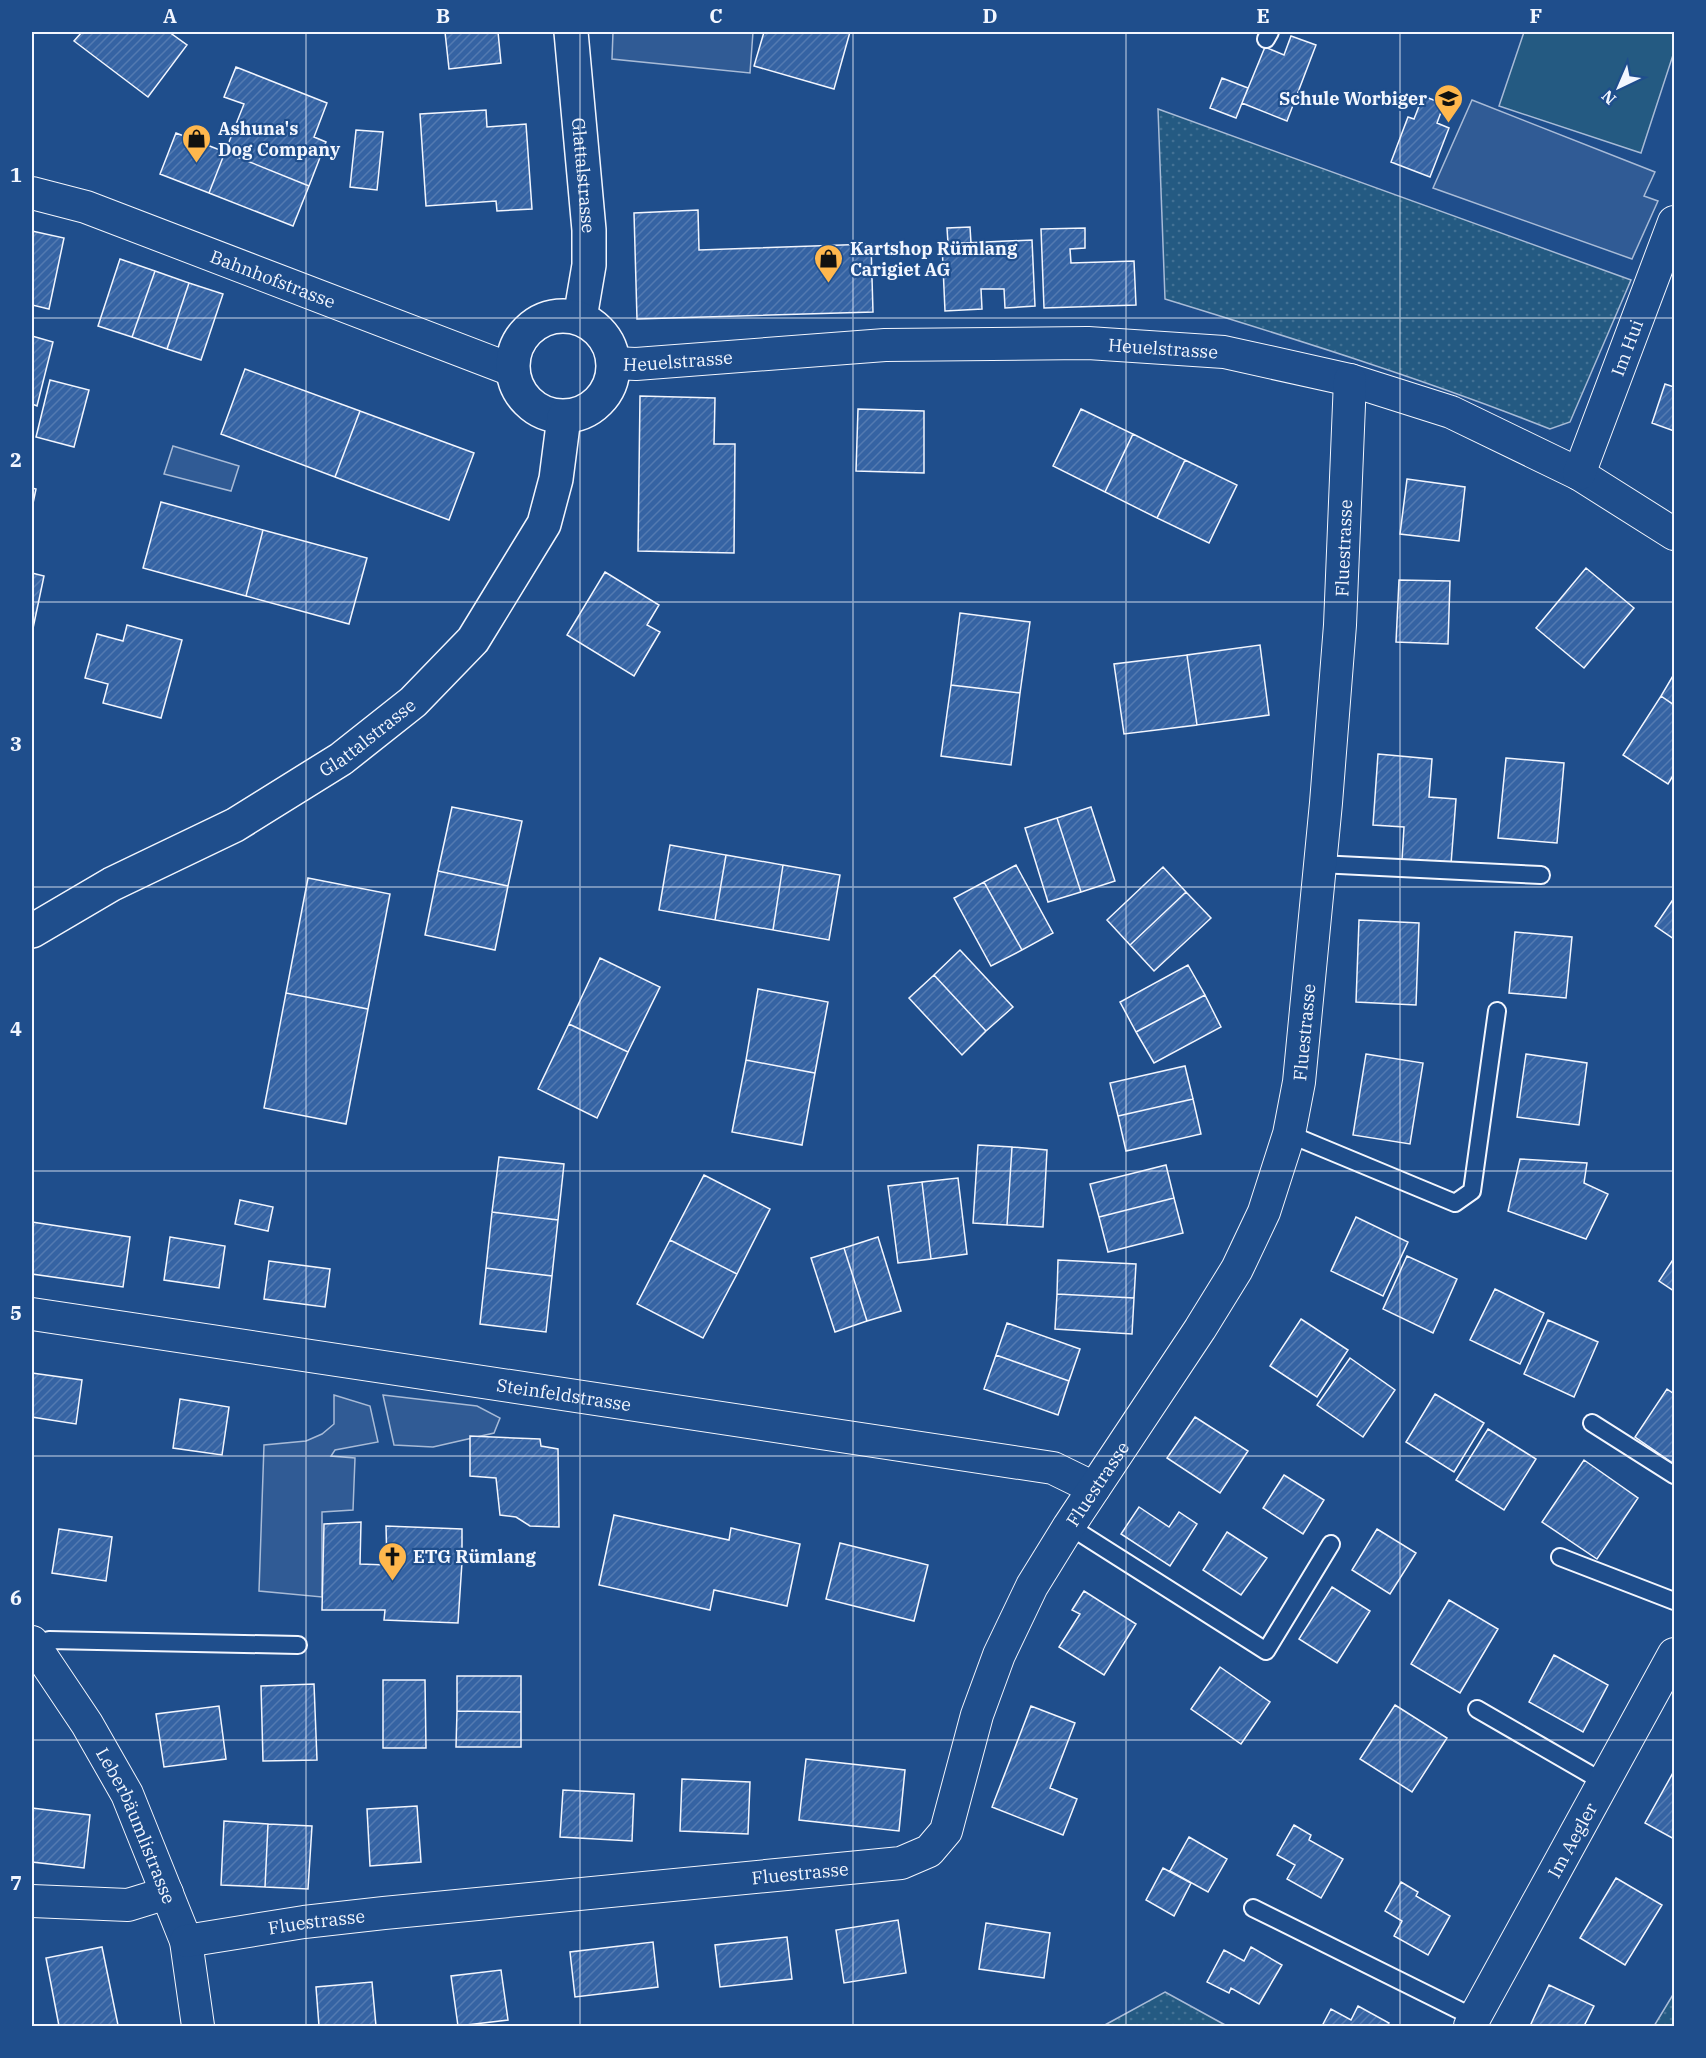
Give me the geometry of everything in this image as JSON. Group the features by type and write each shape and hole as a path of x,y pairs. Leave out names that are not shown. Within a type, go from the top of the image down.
{"street":[{"name":"Glattalstrasse","path":"571,32 589,230 589,265 580,318"},
{"name":"Bahnhofstrasse","path":"32,194 86,207 513,370"},
{"name":"Im Hui","path":"1579,474 1674,222"},
{"path":"558,315 580,318 590,323 602,334 610,348 614,363 608,389 600,401 583,412 564,417 537,410 525,400 516,387 513,370 514,353 521,337 531,326 558,315"},
{"name":"Heuelstrasse","path":"614,363 648,363 885,345 1088,343 1224,352 1350,380 1451,412 1579,474 1674,534"},
{"name":"Fluestrasse","path":"186,1941 361,1915 902,1863 929,1851 946,1831 977,1715 999,1655 1032,1586 1237,1269 1264,1212 1289,1134 1299,1082 1326,803 1340,625 1350,380"},
{"name":"Glattalstrasse","path":"32,931 112,884 235,825 341,759 413,702 473,640 544,524 556,479 564,417"},
{"name":"Steinfeldstrasse","path":"32,1314 1053,1468 1094,1488"},
{"name":"Leberbäumlistrasse","path":"33,1644 87,1724 127,1794 186,1941 198,2026"},
{"name":"Im Aegler","path":"1473,2022 1674,1654"},
{"path":"32,1900 128,1905 167,1893"}],"lane":[{"path":"1319,864 1541,876"},
{"path":"1289,1134 1455,1203 1472,1191 1497,1011"},
{"path":"1593,1423 1674,1475"},
{"path":"1069,1526 1266,1651 1331,1544"},
{"path":"1560,1557 1674,1601"},
{"path":"33,1644 49,1640 298,1645"},
{"path":"1478,1710 1605,1783"},
{"path":"1252,1908 1473,2022"}],"shaded area":[{"path":"613,32 753,32 750,73 612,59"},
{"path":"1524,32 1674,32 1674,52 1641,153 1499,106"},
{"path":"1472,100 1655,172 1644,196 1658,201 1632,259 1433,188"},
{"path":"1158,109 1631,280 1570,422 1550,429 1407,376 1165,299"},
{"path":"173,446 239,466 231,491 164,474"},
{"path":"334,1395 370,1406 378,1442 335,1450 331,1456 355,1458 353,1510 322,1512 322,1597 259,1591 264,1445 306,1441 322,1434 334,1424"},
{"path":"383,1395 477,1406 500,1418 494,1433 433,1447 394,1445"},
{"path":"1165,1992 1227,2026 1103,2026"},
{"path":"1674,1993 1674,2026 1654,2026"}],"building":[{"path":"82,32 169,32 187,45 148,97 74,41"},
{"path":"445,32 498,32 501,63 449,69"},
{"path":"764,32 850,32 834,89 754,66"},
{"path":"1291,36 1316,45 1287,121 1242,103 1265,47 1284,55"},
{"path":"236,67 327,103 314,137 326,142 309,186 225,152 244,104 224,97"},
{"path":"1222,78 1248,88 1236,118 1210,108"},
{"path":"1423,96 1444,104 1437,123 1449,128 1430,177 1391,162 1408,117 1414,119"},
{"path":"486,110 487,127 526,124 532,209 497,211 496,201 426,206 420,114"},
{"path":"356,130 383,132 377,190 350,187"},
{"path":"176,133 225,152 209,193 160,174"},
{"path":"225,152 309,186 293,226 209,193"},
{"path":"698,210 699,250 871,244 873,312 637,319 634,213"},
{"path":"970,227 971,243 948,243 947,228"},
{"path":"1085,228 1085,248 1070,249 1071,263 1134,261 1136,305 1044,308 1041,229"},
{"path":"32,231 64,238 49,309 32,305"},
{"path":"1032,240 1035,306 1005,308 1004,289 981,289 982,309 945,311 942,244"},
{"path":"120,259 155,271 132,337 98,326"},
{"path":"155,271 189,283 167,349 132,337"},
{"path":"189,283 223,294 201,360 167,349"},
{"path":"32,336 53,342 37,406 32,404"},
{"path":"245,369 360,411 335,477 221,434"},
{"path":"50,380 89,390 74,447 36,437"},
{"path":"1665,384 1674,387 1674,431 1652,423"},
{"path":"640,396 715,398 714,444 735,444 734,553 638,551"},
{"path":"858,409 924,411 924,473 856,471"},
{"path":"1081,409 1133,434 1105,492 1053,466"},
{"path":"360,411 474,453 449,520 335,477"},
{"path":"1133,434 1185,460 1157,518 1105,492"},
{"path":"1185,460 1237,485 1209,543 1157,518"},
{"path":"1407,479 1465,487 1459,541 1400,534"},
{"path":"32,488 36,489 32,508"},
{"path":"161,502 263,530 246,596 143,568"},
{"path":"263,530 367,558 349,624 246,596"},
{"path":"1586,568 1634,608 1584,668 1536,628"},
{"path":"605,572 659,605 647,625 660,632 634,676 567,635"},
{"path":"32,573 44,576 32,633"},
{"path":"1399,580 1450,581 1448,644 1396,642"},
{"path":"960,613 1030,622 1020,693 951,685"},
{"path":"127,625 182,640 161,718 103,703 108,684 85,678 97,634 123,641"},
{"path":"1260,645 1269,715 1197,725 1187,655"},
{"path":"1187,655 1197,725 1124,734 1114,664"},
{"path":"1674,674 1674,705 1661,696"},
{"path":"951,685 1020,693 1011,765 941,756"},
{"path":"1661,696 1674,705 1674,774 1668,784 1623,755"},
{"path":"1378,754 1432,759 1429,797 1456,799 1451,864 1402,860 1404,827 1373,825"},
{"path":"1506,758 1564,763 1557,843 1498,838"},
{"path":"452,807 522,821 508,886 438,871"},
{"path":"1091,807 1115,881 1081,892 1057,818"},
{"path":"1057,818 1081,892 1048,902 1025,828"},
{"path":"670,845 726,855 715,920 659,910"},
{"path":"726,855 783,865 773,930 715,920"},
{"path":"783,865 840,875 829,940 773,930"},
{"path":"1016,865 1053,933 1022,950 984,882"},
{"path":"1163,867 1186,892 1130,945 1107,920"},
{"path":"438,871 508,886 495,950 425,935"},
{"path":"308,878 390,894 368,1009 286,993"},
{"path":"984,882 1022,950 991,966 954,898"},
{"path":"1186,892 1211,918 1154,971 1130,945"},
{"path":"1674,898 1674,939 1655,926"},
{"path":"1359,920 1419,923 1416,1005 1356,1002"},
{"path":"1515,932 1572,937 1566,998 1509,993"},
{"path":"960,950 1013,1007 986,1031 934,975"},
{"path":"600,958 660,987 628,1052 569,1024"},
{"path":"1188,965 1205,995 1136,1032 1120,1002"},
{"path":"934,975 986,1031 962,1055 909,998"},
{"path":"758,989 828,1002 815,1073 746,1060"},
{"path":"286,993 368,1009 346,1124 264,1108"},
{"path":"1205,995 1221,1027 1154,1063 1136,1032"},
{"path":"569,1024 628,1052 597,1118 538,1089"},
{"path":"1366,1054 1423,1063 1410,1144 1353,1135"},
{"path":"1526,1054 1587,1063 1579,1125 1517,1117"},
{"path":"746,1060 815,1073 802,1145 732,1132"},
{"path":"1185,1066 1193,1099 1118,1116 1110,1083"},
{"path":"1193,1099 1201,1134 1126,1151 1118,1116"},
{"path":"978,1145 1012,1147 1007,1225 973,1223"},
{"path":"1012,1147 1047,1150 1043,1227 1007,1225"},
{"path":"499,1157 564,1164 558,1220 492,1212"},
{"path":"1520,1159 1587,1163 1584,1183 1608,1194 1586,1239 1508,1211"},
{"path":"1166,1165 1174,1198 1099,1217 1090,1184"},
{"path":"704,1175 770,1209 737,1274 670,1240"},
{"path":"958,1178 967,1254 931,1259 922,1182"},
{"path":"922,1182 931,1259 898,1263 888,1186"},
{"path":"1174,1198 1183,1233 1108,1252 1099,1217"},
{"path":"240,1200 273,1207 268,1231 235,1224"},
{"path":"492,1212 558,1220 552,1276 486,1268"},
{"path":"1356,1217 1408,1242 1383,1296 1331,1271"},
{"path":"32,1222 130,1237 123,1287 32,1274"},
{"path":"170,1237 225,1246 219,1288 164,1280"},
{"path":"878,1237 901,1311 867,1321 844,1248"},
{"path":"670,1240 737,1274 703,1338 637,1304"},
{"path":"844,1248 867,1321 835,1332 811,1258"},
{"path":"1407,1256 1457,1279 1433,1333 1383,1309"},
{"path":"1674,1258 1674,1291 1659,1281"},
{"path":"1058,1260 1136,1264 1134,1298 1057,1294"},
{"path":"269,1261 330,1269 325,1307 264,1299"},
{"path":"486,1268 552,1276 546,1332 480,1324"},
{"path":"1495,1289 1544,1313 1520,1364 1470,1340"},
{"path":"1057,1294 1134,1298 1132,1334 1055,1329"},
{"path":"1301,1319 1348,1350 1317,1397 1270,1366"},
{"path":"1548,1320 1598,1342 1574,1397 1524,1374"},
{"path":"1007,1323 1080,1349 1069,1381 996,1355"},
{"path":"996,1355 1069,1381 1058,1415 984,1389"},
{"path":"1350,1358 1395,1390 1363,1437 1317,1405"},
{"path":"32,1373 82,1380 76,1424 32,1417"},
{"path":"1667,1389 1674,1394 1674,1464 1635,1437"},
{"path":"1435,1394 1484,1423 1454,1472 1406,1442"},
{"path":"180,1399 229,1407 222,1455 173,1448"},
{"path":"1195,1417 1248,1451 1220,1493 1167,1458"},
{"path":"1488,1429 1536,1459 1504,1510 1456,1480"},
{"path":"470,1436 540,1439 541,1446 558,1449 559,1527 530,1526 516,1517 500,1515 496,1478 470,1476"},
{"path":"1584,1460 1638,1498 1597,1559 1542,1522"},
{"path":"1284,1475 1324,1500 1303,1534 1263,1508"},
{"path":"1139,1507 1169,1527 1179,1512 1197,1524 1170,1566 1121,1534"},
{"path":"614,1515 729,1540 731,1528 800,1544 787,1606 714,1590 710,1610 599,1585"},
{"name":"ETG Rümlang","path":"361,1522 360,1564 387,1565 386,1526 462,1529 458,1623 384,1620 385,1610 322,1610 324,1524"},
{"path":"59,1529 112,1537 106,1581 52,1573"},
{"path":"1377,1529 1416,1553 1390,1594 1352,1570"},
{"path":"1227,1532 1267,1558 1241,1595 1203,1570"},
{"path":"840,1543 928,1565 914,1621 826,1599"},
{"path":"1332,1587 1370,1611 1337,1663 1299,1639"},
{"path":"1084,1591 1136,1624 1104,1675 1059,1647 1080,1614 1072,1610"},
{"path":"1449,1600 1498,1629 1460,1693 1411,1664"},
{"path":"1554,1655 1608,1685 1583,1732 1529,1702"},
{"path":"1220,1667 1270,1702 1241,1744 1191,1709"},
{"path":"457,1676 521,1676 521,1712 457,1711"},
{"path":"383,1680 425,1680 426,1748 383,1748"},
{"path":"314,1684 317,1760 263,1761 261,1686"},
{"path":"1395,1705 1447,1738 1412,1792 1360,1759"},
{"path":"219,1706 226,1759 164,1767 156,1714"},
{"path":"1031,1706 1075,1723 1050,1788 1077,1799 1063,1835 992,1807"},
{"path":"457,1711 521,1712 521,1747 456,1747"},
{"path":"806,1759 905,1770 899,1831 799,1820"},
{"path":"1674,1771 1674,1839 1645,1823"},
{"path":"682,1779 750,1782 748,1834 680,1831"},
{"path":"563,1790 634,1794 632,1841 560,1837"},
{"path":"417,1806 421,1862 370,1866 367,1809"},
{"path":"32,1808 90,1815 84,1868 32,1862"},
{"path":"224,1821 268,1824 265,1887 221,1885"},
{"path":"268,1824 312,1826 308,1889 265,1887"},
{"path":"1294,1825 1311,1835 1309,1840 1343,1859 1321,1898 1287,1879 1295,1865 1277,1855"},
{"path":"1189,1837 1227,1859 1208,1892 1170,1871"},
{"path":"1163,1868 1191,1883 1174,1916 1146,1900"},
{"path":"1616,1878 1662,1905 1625,1965 1580,1938"},
{"path":"1401,1882 1418,1892 1416,1896 1450,1916 1428,1955 1394,1936 1402,1921 1385,1911"},
{"path":"898,1920 906,1973 844,1983 836,1930"},
{"path":"986,1923 1050,1933 1044,1978 979,1969"},
{"path":"787,1937 792,1979 720,1987 715,1945"},
{"path":"653,1942 658,1987 575,1997 570,1952"},
{"path":"102,1947 118,2025 59,2026 46,1958"},
{"path":"1251,1947 1282,1965 1259,2004 1231,1988 1229,1993 1207,1982 1224,1950 1244,1961"},
{"path":"501,1970 508,2020 458,2026 451,1976"},
{"path":"372,1982 376,2026 319,2026 316,1987"},
{"path":"1549,1985 1594,2006 1584,2026 1530,2026"},
{"path":"1358,2006 1389,2023 1387,2026 1322,2026 1331,2009 1351,2020"}],"place":[{"name":"Schule Worbiger","path":"1448,124"},
{"name":"Ashuna's Dog Company","path":"197,164"},
{"name":"Kartshop Rümlang Carigiet AG","path":"829,284"},
{"name":"ETG Rümlang","path":"392,1582"}]}
